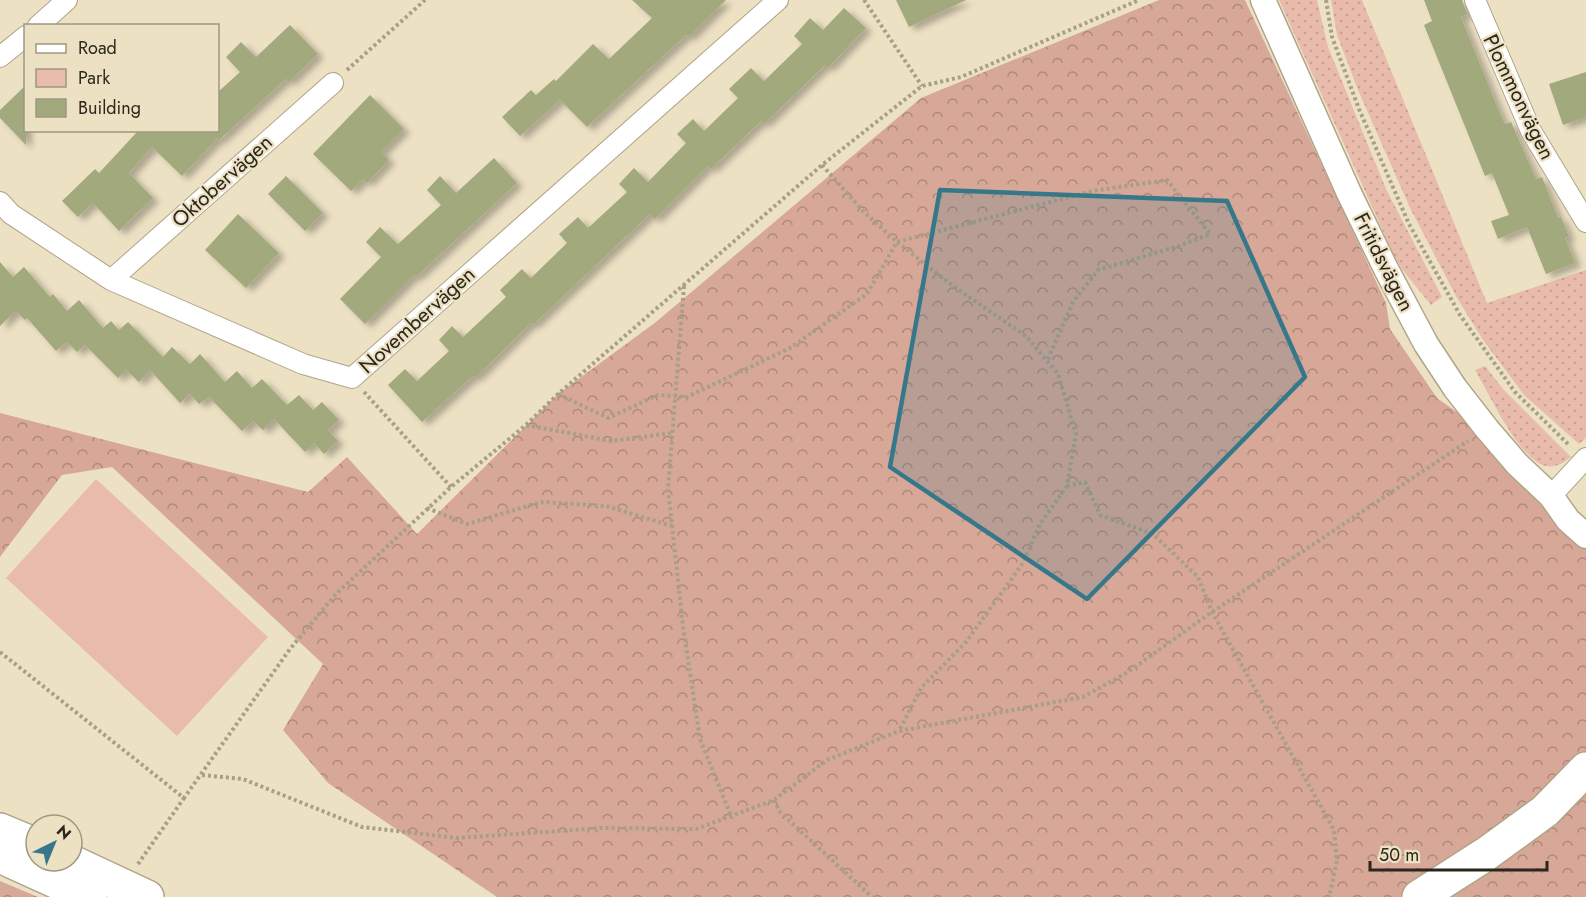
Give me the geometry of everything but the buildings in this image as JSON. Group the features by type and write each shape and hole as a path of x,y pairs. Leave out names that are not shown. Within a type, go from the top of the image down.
{"highway":[{"path":"1419,897 1486,854 1545,811 1586,769"},
{"path":"0,830 24,840"},
{"path":"0,856 90,897"},
{"path":"84,868 147,897"}],"street":[{"path":"40,24 68,0"},
{"name":"Novembervägen","path":"0,202 11,214 111,280 303,364 352,378 778,0"},
{"name":"Fritidsvägen","path":"1263,0 1349,193 1426,344 1455,388 1487,429 1517,464 1551,496 1568,520 1586,536"},
{"name":"Plommonvägen","path":"1475,0 1531,131 1583,207"},
{"path":"0,57 24,38"},
{"name":"Oktobervägen","path":"111,280 333,83"},
{"path":"1551,496 1585,459"},
{"name":"Fritidsvägen","path":"1551,496 1570,501 1586,513"}],"path":[{"path":"333,83 425,0"},
{"path":"864,0 922,86"},
{"path":"137,866 290,649 335,595 451,487 526,425 558,394 822,165 922,86 961,77 1139,0"},
{"path":"1326,0 1332,37 1355,99 1409,224 1460,315 1515,392 1585,459"},
{"path":"822,165 864,212 897,242 949,283 1027,337 1058,374 1076,434 1067,486 1041,524 1023,563 966,642 921,688 899,730"},
{"path":"558,394 608,417 658,395 687,398 790,348 867,294 897,242 1092,191 1167,180 1210,234 1179,246 1098,270 1073,302 1047,361"},
{"path":"684,285 668,489 682,626 700,739 731,816"},
{"path":"352,378 451,487"},
{"path":"526,425 611,441 672,434"},
{"path":"201,775 243,778 362,827 458,838 602,828 696,829 774,800 827,760 899,730 1083,697 1128,672 1212,612 1487,429"},
{"path":"1067,486 1085,482 1100,515 1153,534 1198,577 1212,612 1334,830 1337,861 1329,897"},
{"path":"428,508 467,524 541,502 606,506 672,526"},
{"path":"0,652 184,798"},
{"path":"774,800 780,812 872,897"}],"highlighted area":[{"path":"940,190 1227,201 1305,377 1087,599 890,467"}],"green space":[{"path":"1159,0 1245,0 1386,303 1390,329 1437,398 1461,415 1493,455 1566,531 1586,548 1586,897 497,897 328,783 283,730 323,664 112,467 62,475 0,557 0,413 308,492 347,457 417,534 558,394 656,322 921,98"},
{"path":"1279,0 1317,0 1328,47 1386,189 1442,297 1431,305 1401,268 1392,251"},
{"path":"1331,0 1362,0 1487,303 1586,270 1586,438 1579,444 1524,395 1483,340 1457,298 1410,208 1358,90 1337,35"},
{"path":"1485,366 1503,389 1571,457 1559,464 1546,466 1525,452 1475,370"},
{"path":"96,479 268,637 177,736 6,578"},
{"path":"0,881 38,897 0,897"}]}
